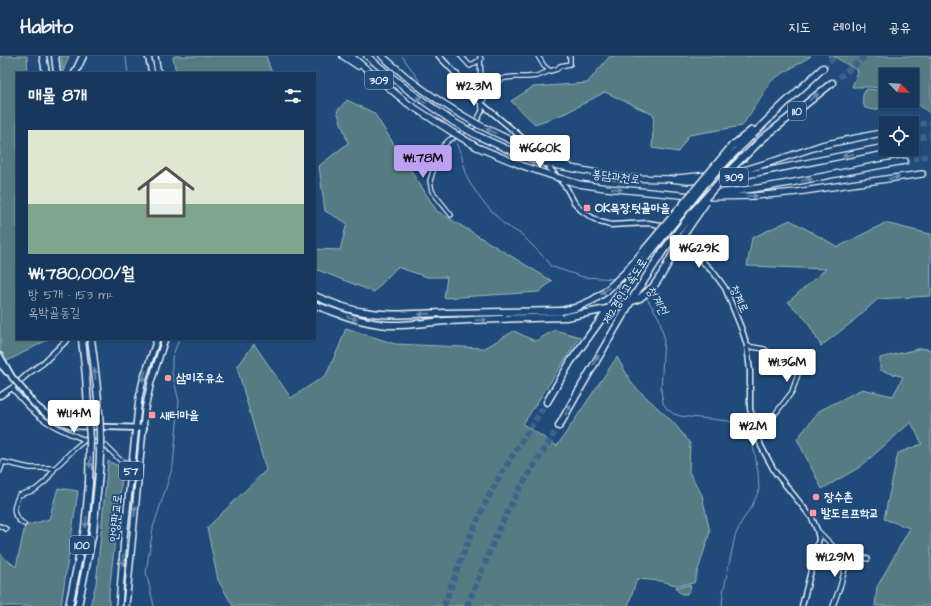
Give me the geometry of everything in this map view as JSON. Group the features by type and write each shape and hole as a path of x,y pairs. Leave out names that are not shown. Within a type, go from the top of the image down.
{"highway":[{"path":"43,56 47,72"},
{"path":"46,56 47,72"},
{"path":"55,56 57,72"},
{"path":"76,72 82,56"},
{"name":"봉담과천로","path":"343,56 373,75"},
{"name":"봉담과천로","path":"351,56 407,103 477,147 523,166 578,184 702,197 754,196 790,193 922,174"},
{"name":"봉담과천로","path":"366,56 409,91 452,121 478,136 540,162 580,171 624,178 688,181 731,178 879,148"},
{"name":"봉담과천로","path":"382,56 432,97 476,125 580,171"},
{"name":"제2경인고속도로","path":"547,402 571,361 641,264 734,148 823,68"},
{"name":"제2경인고속도로","path":"559,426 634,296 663,251 696,208 732,168 762,139 832,83"},
{"name":"봉담과천로","path":"670,179 738,172 822,146 879,134"},
{"path":"316,296 350,310 381,314 407,315 437,313 561,311 575,308 593,300 605,292 626,272 734,148"},
{"path":"316,305 367,322 388,325 407,325 445,321 566,317 618,307 640,298 652,287 662,274 684,234 705,203 745,155"},
{"name":"봉담과천로","path":"671,194 717,193 756,188 905,161"},
{"name":"100","path":"69,606 85,528 89,483 90,440 82,340"},
{"name":"100","path":"78,606 93,532 100,451 96,373 91,340"}],"main road":[{"path":"148,56 152,72"},
{"path":"155,56 158,72"},
{"name":"안양판교로","path":"120,606 124,538 139,398 142,380 157,340"},
{"name":"안양판교로","path":"126,606 146,409 151,382 165,340"},
{"path":"0,356 12,377"},
{"path":"0,364 34,404 46,414 59,421 72,426 144,428"}],"street":[{"name":"청계로","path":"439,56 482,104 526,141 566,187 574,202 581,210 600,222 611,225 648,223 670,229 714,273 724,288 742,330 747,346 750,371 750,409 761,446 775,472 812,518 817,530"},
{"path":"461,56 470,66 480,58"},
{"path":"538,56 544,66 550,71"},
{"path":"482,104 486,93 493,84 499,80 514,77 537,76 557,69 560,66 570,64 570,56"},
{"path":"451,215 432,191 430,181 442,147 449,140 476,125 482,111 480,58"},
{"path":"0,396 43,363 67,340"},
{"path":"747,346 764,349 779,360 793,365 798,374 792,392 758,436"},
{"path":"12,388 42,419 85,440 105,445 120,460 131,464 140,465"},
{"path":"24,524 18,520 14,513 15,503 19,494 35,490 46,481 55,468 85,440"},
{"path":"0,471 3,462 30,468 55,468"},
{"path":"0,526 6,529"},
{"path":"817,530 838,551 868,559"},
{"path":"802,606 819,539 817,530"},
{"path":"833,606 849,554"}],"green space":[{"path":"0,56 27,56 28,72 16,72 16,340 47,340 0,365"},
{"path":"61,56 69,56 63,72"},
{"path":"266,56 271,71 273,72 176,72 173,57"},
{"path":"610,56 811,56 772,80 742,126 689,135 678,152 652,148 654,115 605,92 566,113 535,124 511,101 533,87 587,83"},
{"path":"828,56 931,56 931,114 919,105 919,68 879,68 879,88 852,87 858,71 835,57"},
{"path":"867,89 879,91 879,108 874,110 865,108 863,103 864,93"},
{"path":"347,100 374,113 437,211 552,281 539,292 444,298 447,277 427,277 397,267 374,292 316,269 316,249 340,250 347,223 325,211 319,166 348,143 337,111"},
{"path":"790,220 838,247 885,223 931,234 931,296 878,299 851,323 821,346 807,321 788,302 826,269 747,266 752,238"},
{"path":"346,328 395,344 485,348 514,331 535,341 555,330 580,337 523,424 557,446 617,357 633,385 673,422 690,443 689,472 702,495 710,532 694,583 676,585 661,581 637,579 628,606 233,606 218,580 207,528 266,470 237,367 254,344 291,398 326,375"},
{"path":"922,348 931,350 931,606 875,606 877,587 910,528 884,519 898,453 922,444 911,422 860,467 822,489 797,439 819,411 862,389 893,396 903,377 880,370 880,358"},
{"path":"108,461 123,468 109,593 109,606 90,606 96,584"},
{"path":"58,488 78,491 61,606 0,606 0,554 16,567 25,526 49,519"},
{"path":"691,586 687,594 682,594 676,587"}],"waterway":[{"path":"124,56 126,59 128,72"},
{"name":"청계천","path":"402,56 423,86"},
{"name":"청계천","path":"430,97 436,106"},
{"name":"청계천","path":"442,118 447,126"},
{"name":"청계천","path":"454,139 461,154 468,180 482,201 504,224 522,235 547,260 550,266 583,277 616,279"},
{"name":"청계천","path":"633,281 638,284"},
{"name":"청계천","path":"646,297 659,318 664,337 661,390 663,403 668,410 680,416 729,421 739,427 751,439 755,455 759,490 735,536 723,593 722,606"},
{"path":"154,606 146,572 153,528 173,466 179,401 172,373 172,358 179,340"}],"tunnel":[{"path":"823,68 836,56"},
{"path":"832,83 866,56"},
{"path":"919,125 931,122"},
{"path":"919,138 931,135"},
{"path":"905,161 931,155"},
{"path":"922,174 931,172"},
{"path":"444,606 463,555 485,504 507,465 547,402"},
{"path":"467,606 500,527 518,491 559,426"}],"place":[{"name":"OK목장.텃골마을","path":"587,208"},
{"name":"삼미주유소","path":"168,378"},
{"name":"새터마을","path":"152,415"},
{"name":"장수촌","path":"816,497"},
{"name":"발도르프학교","path":"813,513"}]}
